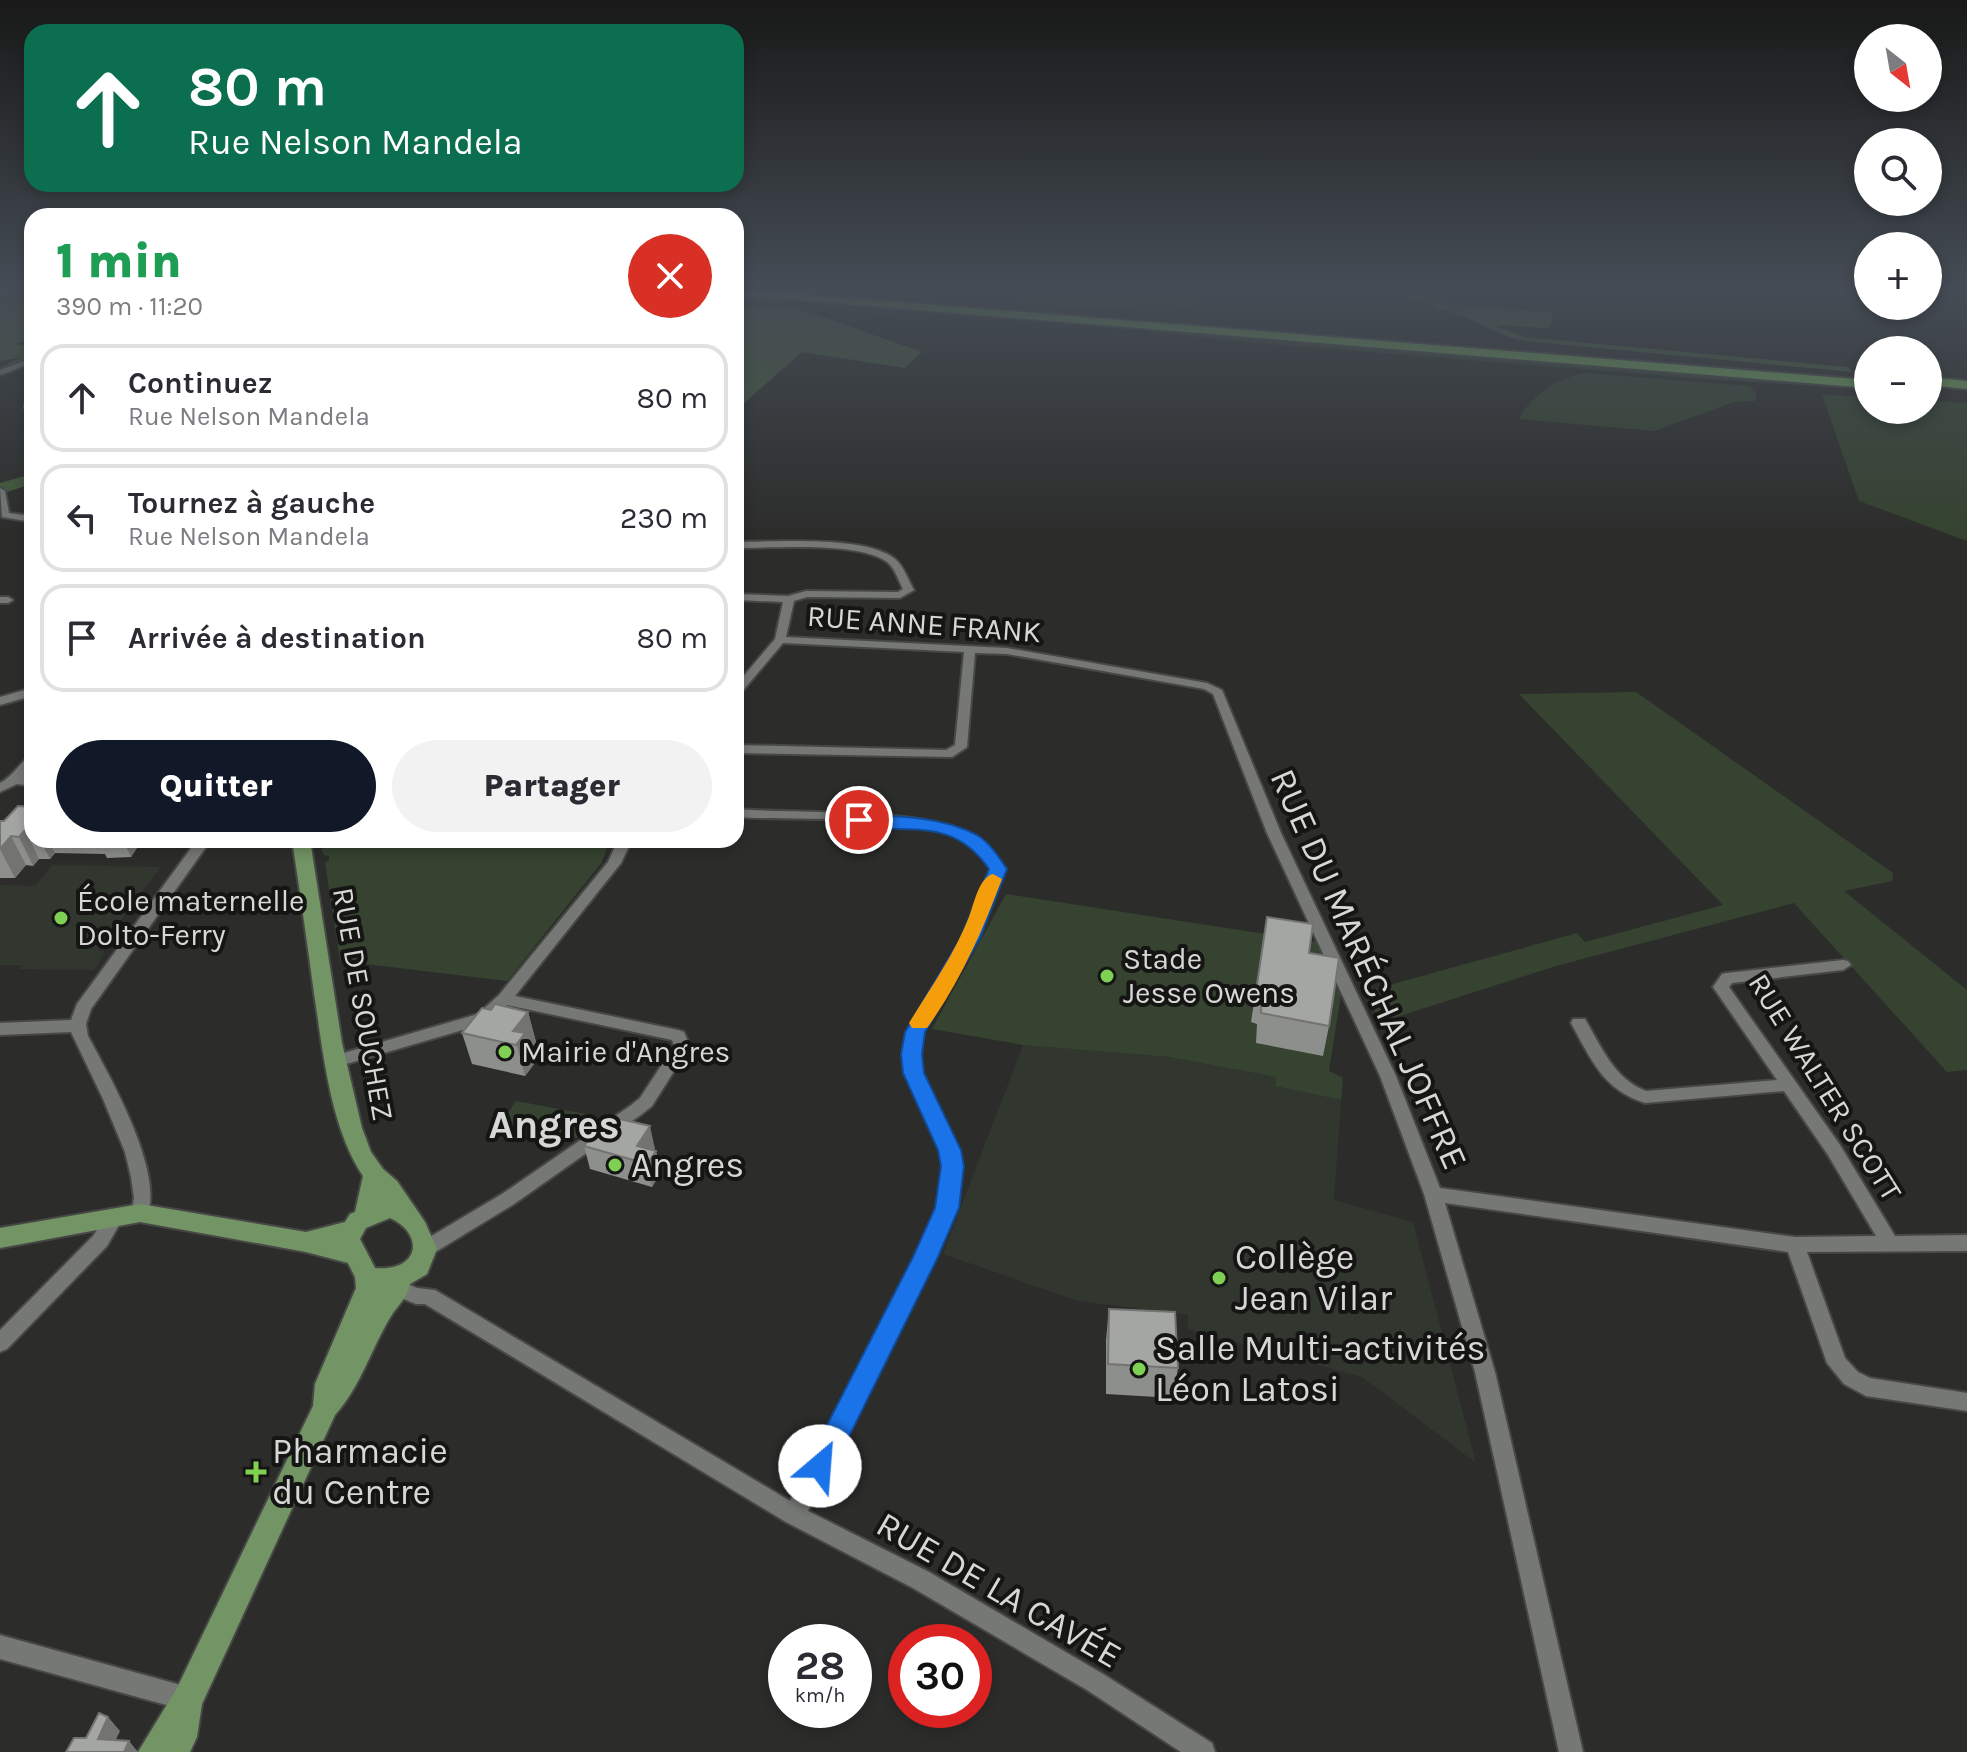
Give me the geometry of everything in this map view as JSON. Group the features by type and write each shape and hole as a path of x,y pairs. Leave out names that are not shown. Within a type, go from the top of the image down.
{"highway":[{"path":"1732,369 1854,378"},
{"path":"1738,369 1854,378"},
{"path":"1772,369 1854,378"},
{"path":"1942,388 1967,390"}],"main road":[{"name":"RUE DE SOUCHEZ","path":"302,848 336,1061 351,1128 361,1155 375,1175 389,1187 405,1213"},
{"path":"326,1407 328,1384 368,1288 348,1239 358,1224 375,1175"},
{"path":"154,1752 188,1699 326,1407 340,1391 397,1284 423,1256 412,1221 405,1213 389,1209 358,1224 306,1242"},
{"path":"0,1238 140,1213 306,1242 397,1284"},
{"path":"174,1752 181,1737 188,1699"}],"street":[{"path":"0,491 2,516 24,518"},
{"path":"744,545 835,546 882,556 894,564 909,590 900,595 744,597"},
{"path":"744,683 780,640 789,599"},
{"name":"RUE ANNE FRANK","path":"780,640 1020,653 1207,686"},
{"path":"744,749 948,754 961,747 970,649"},
{"name":"RUE DU MARÉCHAL JOFFRE","path":"1207,686 1218,692 1228,712 1246,767 1274,833 1365,1023 1433,1194 1485,1372 1571,1752"},
{"path":"0,701 24,693"},
{"path":"0,788 15,780 24,769"},
{"path":"15,780 24,781"},
{"path":"744,813 919,822 971,839 984,849 998,869 970,938 915,1032 912,1054 914,1073 949,1150 953,1166 947,1208 925,1259 794,1515"},
{"path":"140,1213 146,1191 121,1120 80,1036 78,1024 83,1008 198,848"},
{"path":"336,1061 484,1018 504,999 614,863 621,848"},
{"name":"RUE WALTER SCOTT","path":"1843,965 1727,978 1721,987 1834,1150 1890,1244"},
{"path":"428,1296 420,1275 423,1256 646,1102 682,1046 678,1036 504,999"},
{"path":"1579,1023 1617,1086 1632,1094 1645,1097 1788,1085"},
{"path":"0,1029 65,1028 78,1024"},
{"path":"1433,1194 1795,1245 1967,1243"},
{"path":"0,1343 100,1241 113,1220"},
{"path":"1795,1245 1837,1363 1851,1378 1866,1387 1967,1402"},
{"name":"RUE DE LA CAVÉE","path":"397,1284 416,1296 428,1296 794,1515 921,1580 1095,1682 1203,1752"},
{"path":"0,1647 188,1699"}],"shaded area":[{"name":"École maternelle Dolto-Ferry","path":"52,865 161,867 98,950 105,951 95,970 19,969 22,965 0,965 0,885 35,886"},
{"name":"Collège Jean Vilar","path":"1023,1045 1169,1057 1276,1077 1275,1086 1341,1100 1334,1200 1413,1222 1476,1463 1362,1377 1188,1329 1188,1315 1078,1301 943,1254"}],"green space":[{"path":"744,369 783,369 744,403"},
{"path":"1577,369 1653,369 1854,385 1854,388"},
{"path":"1818,369 1849,369 1852,372"},
{"path":"1584,373 1750,386 1757,395 1755,401 1734,402 1654,431 1519,419 1530,403 1546,389"},
{"path":"1822,395 1854,396 1854,424 1942,424 1942,401 1967,403 1967,541 1859,501"},
{"path":"1636,692 1893,873 1892,881 1844,891 1967,990 1967,1070 1947,1072 1794,903 1556,966 1381,1022 1364,992 1577,933 1585,942 1723,905 1519,694"},
{"path":"607,848 602,862 507,981 340,961 325,862 329,861 329,856 324,855 321,849"},
{"path":"1006,894 1318,942 1342,988 1329,1071 1343,1078 1341,1100 1275,1086 1276,1077 1169,1057 1023,1045 932,1029"},
{"path":"516,1101 591,1115 577,1138 501,1123"}],"building":[{"path":"18,806 24,806 24,831 19,837 11,836 0,849 0,821 4,821"},
{"path":"1267,917 1313,924 1309,953 1339,958 1329,1026 1261,1013 1262,993 1256,991"},
{"path":"495,1004 528,1012 513,1031 525,1033 516,1045 462,1033 482,1008 491,1010"},
{"path":"607,1116 650,1126 637,1146 656,1151 647,1164 584,1146"},
{"path":"1109,1309 1175,1312 1178,1368 1108,1364"},
{"path":"99,1713 108,1717 98,1739 129,1741 124,1752 66,1752 74,1738 86,1738"}],"waterway":[{"path":"0,489 24,482"}],"slow traffic":[{"path":"919,1023 936,1001 970,938 993,879"}],"place":[{"name":"École maternelle Dolto-Ferry","path":"61,918"},
{"name":"Stade Jesse Owens","path":"1107,976"},
{"name":"Mairie d'Angres","path":"505,1052"},
{"name":"Angres","path":"615,1165"},
{"name":"Collège Jean Vilar","path":"1219,1278"},
{"name":"Salle Multi-activités Léon Latosi","path":"1139,1369"},
{"name":"Pharmacie du Centre","path":"256,1472"}],"district":[{"name":"Angres","path":"554,1124"}],"route":[{"path":"820,1466 925,1259 947,1208 953,1166 949,1150 914,1073 912,1054 915,1032 924,1013 936,1001 970,938 998,869 984,849 971,839 919,822 859,820"}]}
